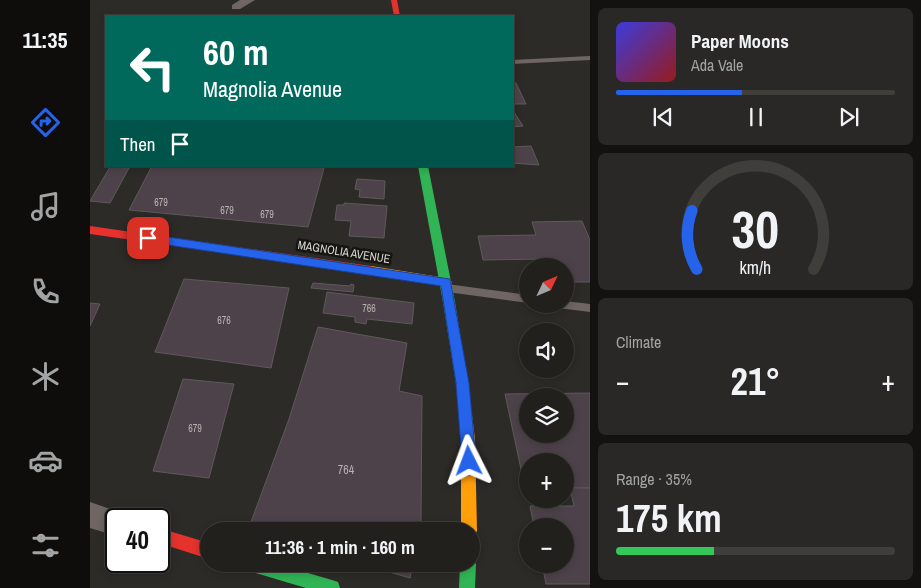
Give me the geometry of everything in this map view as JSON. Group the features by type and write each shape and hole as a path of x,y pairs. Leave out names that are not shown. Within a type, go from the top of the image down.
{"street":[{"path":"236,7 248,0"},
{"path":"394,0 397,15"},
{"path":"423,167 463,383 468,444 469,522"},
{"name":"MAGNOLIA AVENUE","path":"90,230 281,256 446,285"},
{"path":"90,515 105,520"},
{"path":"170,539 200,548"},
{"path":"279,572 332,588"},
{"path":"467,588 468,572"}],"lane":[{"path":"514,62 590,58"},
{"path":"446,285 519,297"},
{"path":"574,306 590,308"}],"building":[{"path":"514,83 516,83 526,104 514,104"},
{"path":"514,112 523,126 514,127"},
{"path":"531,146 539,165 514,163 514,147"},
{"path":"110,167 129,168 110,203 90,201"},
{"path":"151,167 324,168 308,227 129,210"},
{"path":"357,179 385,181 384,199 359,197 360,190 355,189"},
{"path":"344,203 387,206 384,238 349,236 351,221 335,220 337,205 344,205"},
{"path":"582,221 590,240 590,282 574,282 574,258 483,260 478,236 536,235 532,222"},
{"path":"184,279 289,288 271,368 155,352"},
{"path":"313,283 354,285 353,292 311,288"},
{"path":"327,292 414,303 412,324 367,319 366,324 355,322 355,317 323,313"},
{"path":"90,303 100,304 90,326"},
{"path":"318,327 407,343 399,391 422,396 421,522 251,522 289,419"},
{"path":"183,379 234,384 209,478 153,471"},
{"path":"574,393 590,393 590,488 574,488 574,453 519,453 519,460 505,394 519,394 519,443 574,443"},
{"path":"574,488 590,488 590,584 546,584 544,573 574,573 574,518 532,518 530,508 574,508"},
{"path":"389,572 411,572 410,578"}],"traffic: fast":[{"path":"423,167 449,302 462,384"},
{"path":"279,572 332,588"},
{"path":"467,588 468,572"}],"traffic: slow":[{"path":"371,270 446,282"},
{"path":"462,384 468,439 469,522"}],"traffic: jam":[{"path":"394,0 397,15"},
{"path":"90,230 371,270"},
{"path":"170,539 200,548"}],"route":[{"path":"148,238 281,256 446,282 463,383 469,461"}]}
